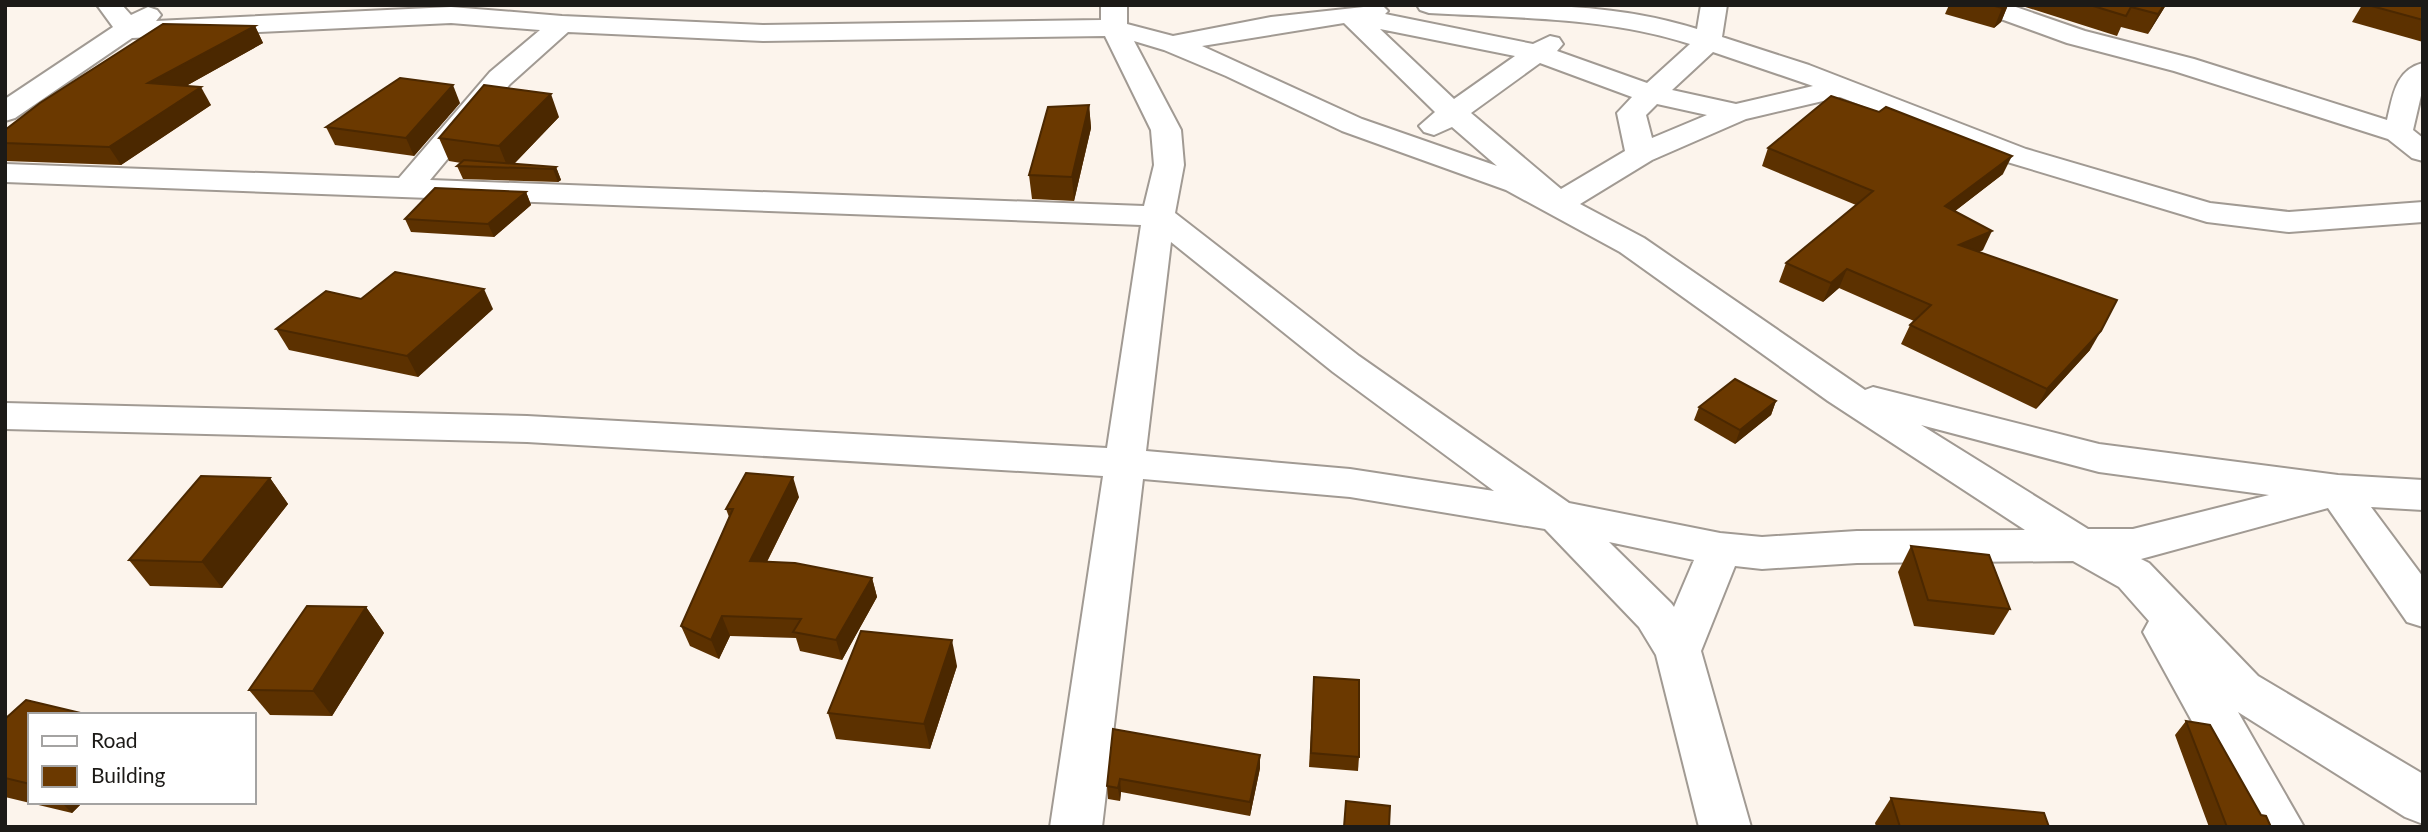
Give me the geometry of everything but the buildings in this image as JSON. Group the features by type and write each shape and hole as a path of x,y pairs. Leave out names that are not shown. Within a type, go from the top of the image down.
{"street":[{"path":"109,5 129,30"},
{"path":"5,112 162,5"},
{"path":"1172,44 1270,25 1419,5"},
{"path":"1429,5 1600,16 1658,25 1842,88 2015,155 2207,212 2289,222 2423,212"},
{"path":"1408,144 1535,52 1600,16 1627,5"},
{"path":"1641,154 1631,113 1709,42 1714,5"},
{"path":"1985,5 2076,37 2184,65 2398,133 2423,152"},
{"path":"129,30 454,10 562,24 762,33 1114,17 1236,69 1352,125 1517,183 1559,203 1632,245 1841,392 2082,547 2134,575 2241,690 2423,801"},
{"path":"1351,15 1535,52 1650,94 1736,113"},
{"path":"1351,15 1453,113 1559,203"},
{"path":"1076,827 1158,216 1169,165 1166,131 1114,17"},
{"path":"407,188 500,78 562,24"},
{"path":"2398,133 2410,82 2423,71"},
{"path":"1559,203 1641,154 1736,113 1842,88"},
{"path":"5,173 1158,216 1346,363 1557,516 1655,615 1678,651 1725,827"},
{"path":"1841,392 2099,458 2338,490 2423,495"},
{"path":"5,416 527,429 1125,463 1350,483 1557,516 1720,549 1762,553 1857,547 2133,545 2253,515 2338,490"},
{"path":"2338,490 2375,546 2423,610"},
{"path":"1678,651 1720,549"},
{"path":"2134,575 2278,827"}]}
